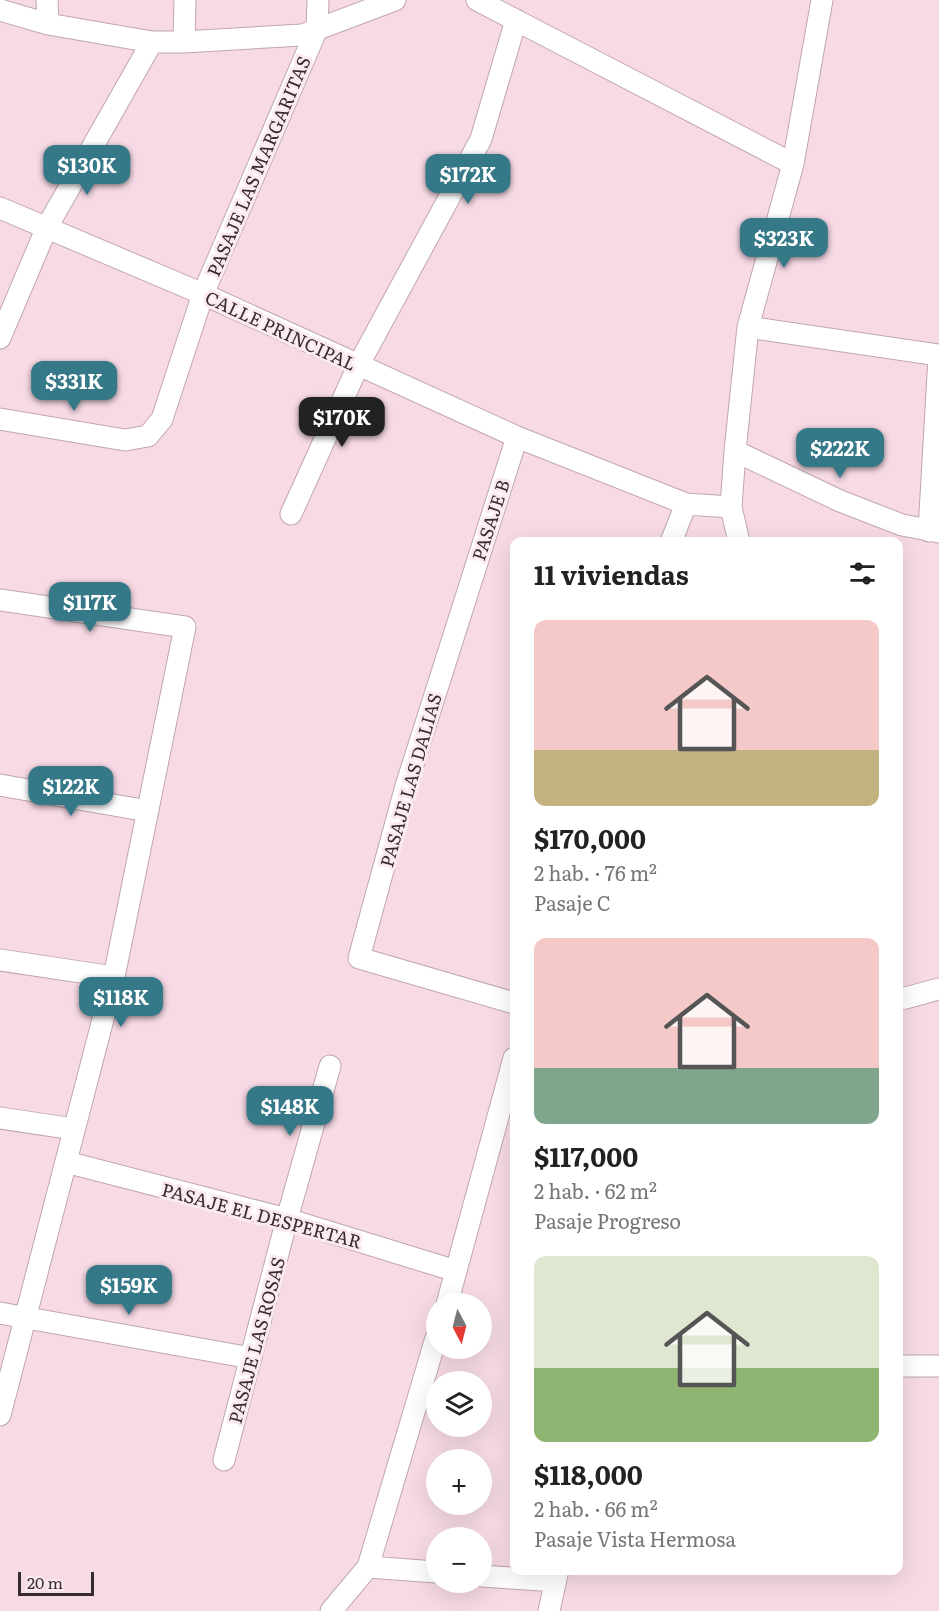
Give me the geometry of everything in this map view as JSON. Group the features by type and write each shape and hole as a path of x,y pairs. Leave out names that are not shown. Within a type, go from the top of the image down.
{"street":[{"path":"47,0 48,24"},
{"path":"184,42 185,0"},
{"path":"318,0 318,29"},
{"path":"0,10 48,24 152,42 184,42 303,35 396,0"},
{"path":"477,0 794,164"},
{"path":"739,537 731,507 748,327 794,164 822,0"},
{"path":"291,514 358,366 482,139 516,20"},
{"name":"PASAJE LAS MARGARITAS","path":"0,419 125,440 148,436 162,420 203,294 318,29"},
{"path":"0,338 47,226 152,42"},
{"name":"CALLE PRINCIPAL","path":"0,208 203,294 517,437 686,504 731,507"},
{"path":"735,451 840,501 902,525 934,531 939,356 748,327"},
{"name":"PASAJE B","path":"463,603 517,437"},
{"path":"673,537 686,504"},
{"path":"0,600 185,627 114,977 0,1415"},
{"name":"PASAJE LAS DALIAS","path":"463,603 406,786 359,958 510,1002"},
{"path":"0,784 148,811"},
{"path":"0,960 114,977"},
{"path":"903,999 939,989"},
{"path":"287,1219 330,1066"},
{"path":"450,1293 510,1073"},
{"path":"0,1118 74,1129"},
{"name":"PASAJE EL DESPERTAR","path":"66,1162 287,1219 456,1271"},
{"name":"PASAJE LAS ROSAS","path":"224,1460 287,1219"},
{"path":"0,1313 251,1358"},
{"path":"331,1611 368,1567 430,1359"},
{"path":"903,1366 939,1366"},
{"path":"368,1567 426,1571"},
{"path":"492,1576 556,1576 549,1611"}]}
